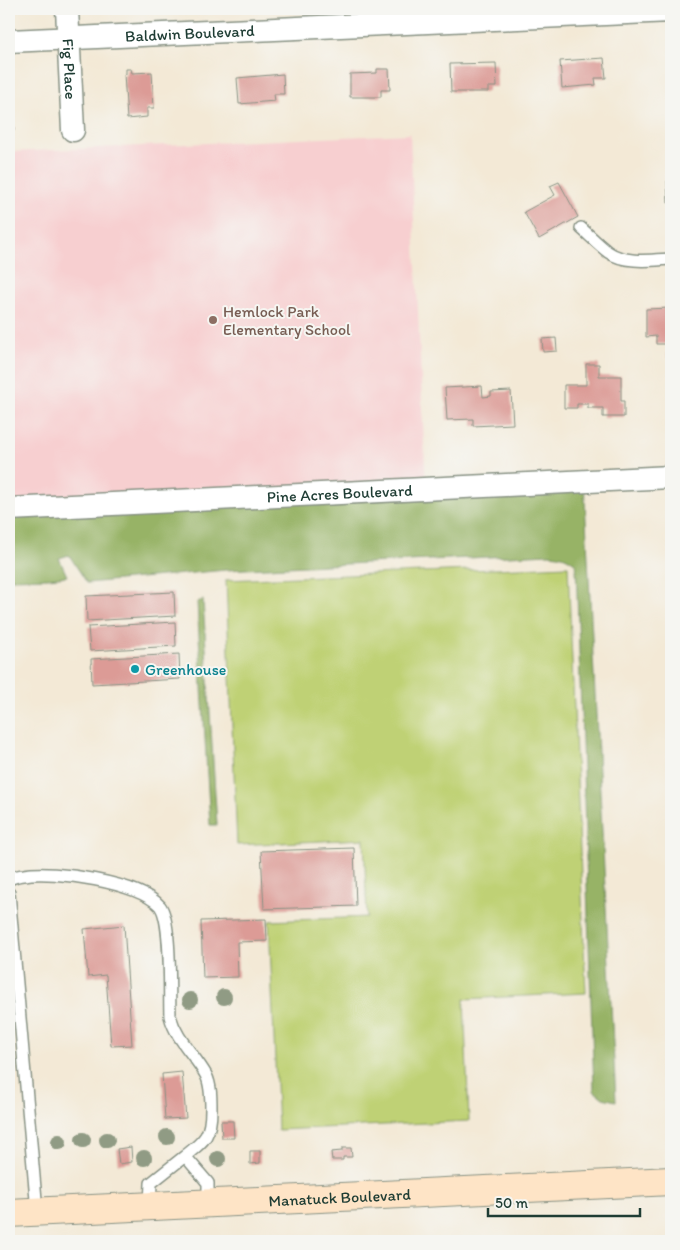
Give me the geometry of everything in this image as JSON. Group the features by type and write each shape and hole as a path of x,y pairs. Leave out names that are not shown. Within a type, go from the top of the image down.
{"street":[{"name":"Fig Place","path":"67,9 73,130"},
{"name":"Baldwin Boulevard","path":"9,41 671,11"},
{"name":"Pine Acres Boulevard","path":"9,509 671,477"},
{"name":"Manatuck Boulevard","path":"9,1213 671,1181"}],"lane":[{"path":"581,228 610,253 620,257 634,260 671,260"},
{"path":"9,879 24,874 83,877 143,894 160,906 167,926 170,1016 172,1025 206,1075 210,1090 211,1123 209,1134 204,1141 151,1183 150,1206"},
{"path":"9,893 38,1211"},
{"path":"185,1156 208,1183 208,1203"}],"shaded area":[{"name":"Hemlock Park Elementary School","path":"410,134 426,489 9,509 9,152"}],"green space":[{"path":"584,481 616,1101 603,1098 594,1091 576,564 563,556 549,554 226,570 87,583 69,555 59,558 67,576 9,579 9,509"},
{"path":"568,566 586,993 464,999 469,1121 278,1130 269,921 367,917 364,839 237,845 226,580"},
{"path":"203,600 217,825 210,825 197,602"}],"building":[{"path":"604,58 606,78 595,78 596,85 562,88 560,61"},
{"path":"496,63 497,87 488,87 488,92 451,92 450,64"},
{"path":"126,69 131,69 132,73 152,72 154,108 147,108 147,117 127,119 124,74 126,74"},
{"path":"377,69 389,69 390,90 381,90 381,97 350,97 350,74 377,73"},
{"path":"283,74 284,94 274,94 275,101 239,104 237,78"},
{"path":"9,79 13,79 14,131 9,132"},
{"path":"671,180 671,203 668,203 667,181"},
{"path":"559,182 578,217 539,239 524,212 555,195 550,186"},
{"path":"671,308 671,358 667,358 667,344 656,344 656,336 646,337 646,309"},
{"path":"556,338 557,351 543,352 542,339"},
{"path":"586,364 599,364 599,376 621,376 621,401 624,401 624,417 603,417 603,408 588,408 588,404 577,404 577,408 564,408 564,385 586,385"},
{"path":"482,386 483,397 491,396 491,392 511,391 513,424 473,426 473,419 447,420 445,388"},
{"name":"Greenhouse","path":"174,592 175,616 87,621 86,596"},
{"name":"Greenhouse","path":"175,622 176,646 90,651 88,627"},
{"name":"Greenhouse","path":"179,654 180,679 92,684 91,659"},
{"path":"354,848 356,906 264,909 261,851"},
{"path":"266,919 267,941 237,942 238,977 203,978 201,921"},
{"path":"124,925 132,1045 111,1046 106,975 88,977 84,929"},
{"path":"182,1072 186,1118 165,1119 162,1074"},
{"path":"221,1121 233,1121 234,1138 222,1138"},
{"path":"131,1147 132,1162 119,1164 117,1149"},
{"path":"342,1148 351,1148 352,1157 343,1157 343,1160 332,1160 331,1152 342,1151"},
{"path":"250,1151 260,1151 260,1163 250,1164"}],"place":[{"name":"Hemlock Park Elementary School","path":"213,320"},
{"name":"Greenhouse","path":"135,669"}]}
